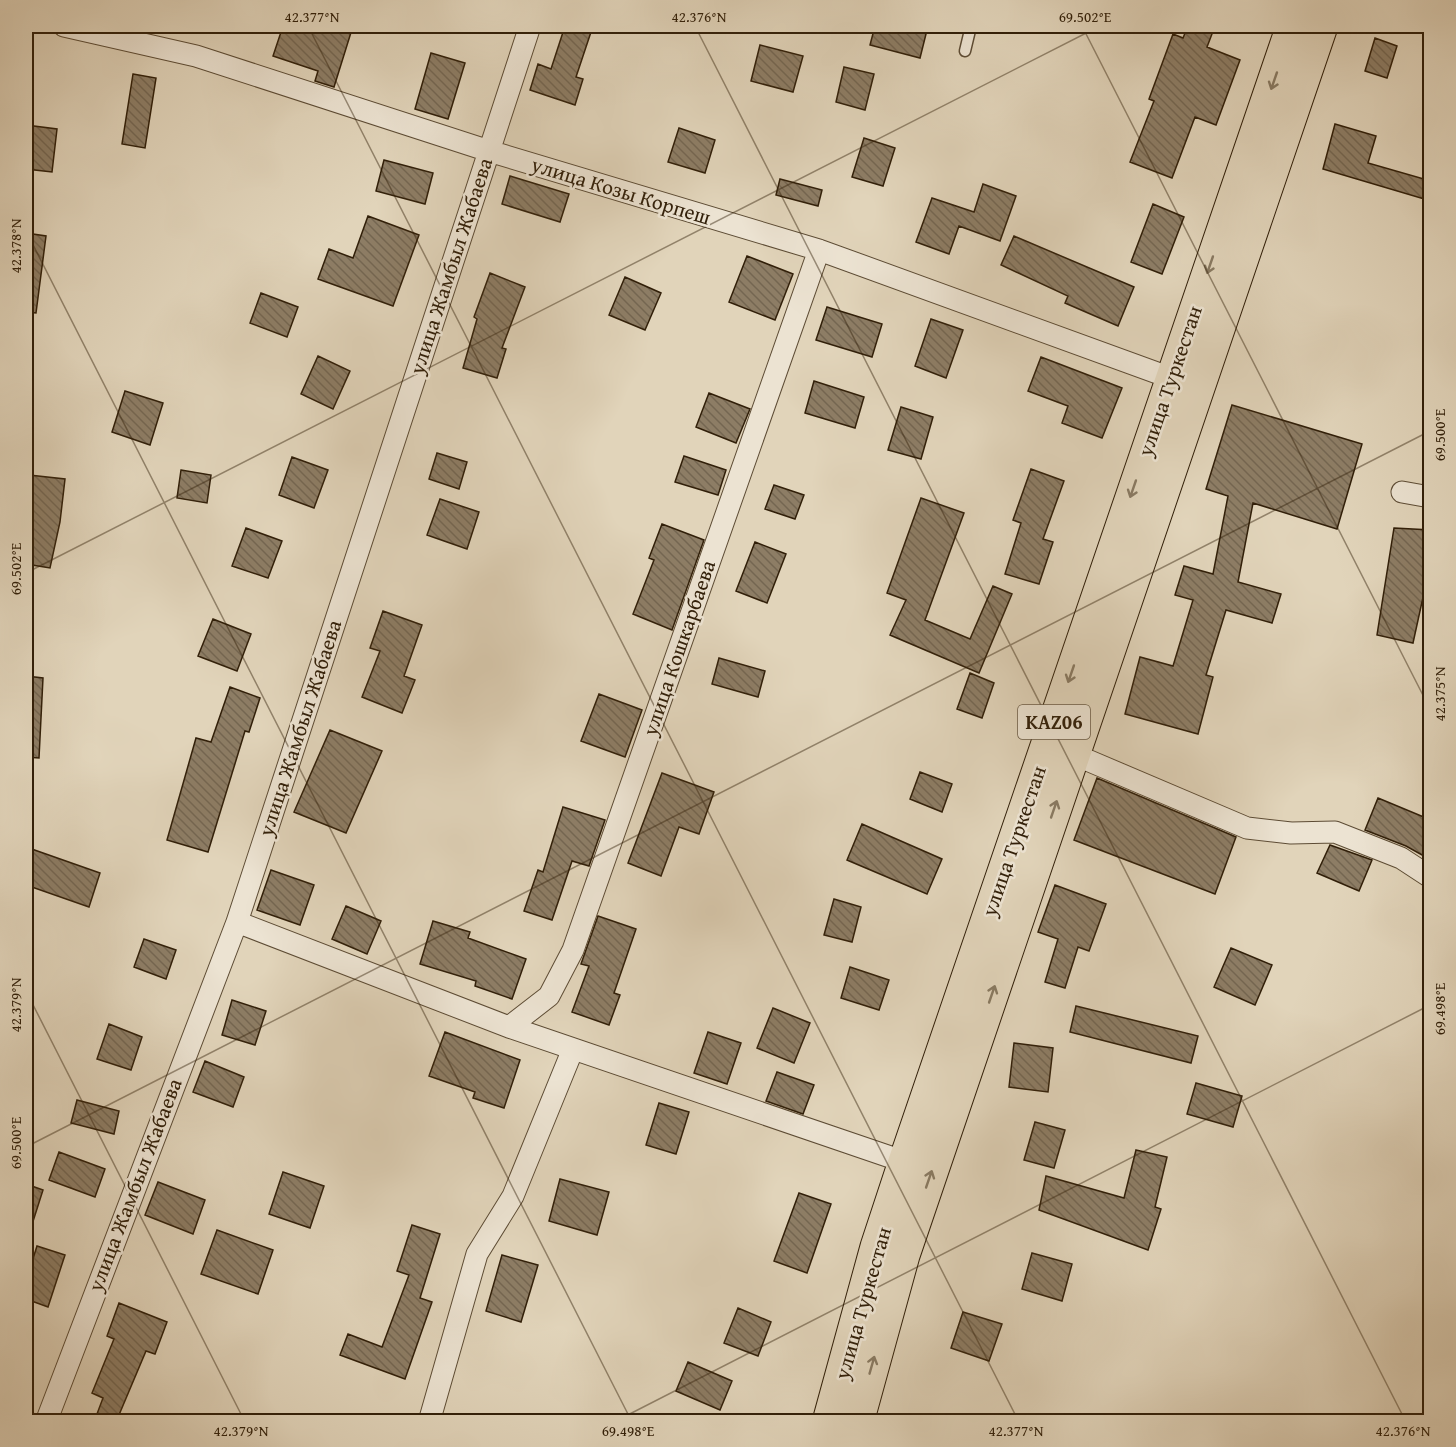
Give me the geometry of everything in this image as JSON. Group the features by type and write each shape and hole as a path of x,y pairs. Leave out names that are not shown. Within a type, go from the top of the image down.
{"highway":[{"name":"улица Туркестан","path":"857,1422 905,1162 1293,26"},
{"name":"улица Туркестан","path":"829,1422 1073,753 1321,26"}],"street":[{"name":"улица Козы Корпеш","path":"64,26 196,56 489,152 819,250 1171,378"},
{"name":"улица Жамбыл Жабаева","path":"46,1422 237,922 530,26"},
{"name":"улица Кошкарбаева","path":"509,1027 549,996 573,950 819,250"},
{"path":"1402,492 1431,497"},
{"path":"1073,753 1247,828 1291,833 1335,832 1401,858 1431,877"},
{"path":"237,922 509,1027 905,1162"},
{"path":"429,1422 477,1254 513,1196 573,1049"}],"lane":[{"path":"965,51 971,26"}],"building":[{"path":"283,26 353,26 334,87 315,81 318,71 273,56"},
{"path":"565,26 593,26 576,77 583,79 575,105 530,90 538,64 551,69"},
{"path":"875,26 928,26 920,58 870,45"},
{"path":"1188,26 1215,26 1207,47 1240,60 1216,125 1195,117 1172,178 1130,162 1154,101 1149,99 1173,34 1183,38"},
{"path":"1375,38 1397,46 1387,78 1365,71"},
{"path":"760,45 803,56 793,92 751,81"},
{"path":"431,53 465,63 448,119 415,109"},
{"path":"844,67 874,74 865,110 836,102"},
{"path":"133,74 156,78 145,148 122,144"},
{"path":"1335,124 1376,136 1368,163 1431,181 1431,201 1323,169"},
{"path":"26,125 57,129 52,172 26,169"},
{"path":"679,128 715,140 705,173 668,162"},
{"path":"864,138 895,148 883,186 852,177"},
{"path":"384,160 433,173 425,204 376,191"},
{"path":"510,176 569,194 560,222 502,204"},
{"path":"780,179 822,190 818,206 776,195"},
{"path":"983,184 1016,196 1000,241 959,226 949,254 916,242 932,198 974,212"},
{"path":"1153,204 1184,217 1162,274 1131,262"},
{"path":"368,216 419,235 393,306 318,279 329,249 353,258"},
{"path":"26,233 46,236 36,313 26,312"},
{"path":"1014,236 1134,287 1118,326 1065,303 1068,296 1001,265"},
{"path":"747,256 793,274 775,320 729,302"},
{"path":"490,273 525,287 502,348 506,349 497,378 463,368 477,319 474,317"},
{"path":"625,277 661,293 645,330 609,315"},
{"path":"261,293 298,307 287,337 250,323"},
{"path":"827,307 882,324 872,357 816,340"},
{"path":"931,319 963,330 946,378 915,366"},
{"path":"318,356 350,371 333,409 301,394"},
{"path":"1041,357 1122,388 1102,438 1062,423 1068,406 1028,391"},
{"path":"814,381 864,397 855,428 805,413"},
{"path":"125,391 163,403 150,445 112,432"},
{"path":"709,393 750,409 736,443 696,427"},
{"path":"1232,405 1362,444 1337,529 1253,503 1238,582 1281,594 1272,623 1226,610 1206,675 1213,677 1198,734 1125,714 1140,657 1173,666 1193,600 1175,595 1184,566 1213,574 1228,496 1206,489"},
{"path":"901,407 933,417 921,459 888,450"},
{"path":"437,453 467,462 459,489 429,479"},
{"path":"684,456 726,470 718,495 675,482"},
{"path":"292,457 328,470 314,508 279,495"},
{"path":"1031,469 1064,481 1043,539 1053,542 1039,584 1005,574 1021,523 1013,520"},
{"path":"181,470 211,475 207,503 177,498"},
{"path":"29,475 65,479 60,522 50,568 26,564 26,500"},
{"path":"774,485 804,495 795,519 765,509"},
{"path":"921,498 964,513 925,620 970,639 993,586 1012,594 979,673 890,635 906,600 887,593"},
{"path":"440,499 479,512 467,549 427,535"},
{"path":"662,524 704,540 672,630 633,614 654,560 649,558"},
{"path":"246,528 282,541 268,578 232,566"},
{"path":"1394,528 1431,530 1431,579 1427,579 1413,643 1377,635"},
{"path":"755,542 786,554 767,603 736,591"},
{"path":"383,611 422,625 404,676 415,680 402,713 362,697 380,651 370,648"},
{"path":"213,619 251,634 237,671 198,656"},
{"path":"719,658 765,671 758,697 712,684"},
{"path":"970,673 994,683 982,718 957,709"},
{"path":"26,676 43,678 39,758 26,757"},
{"path":"230,687 260,698 249,732 245,731 208,852 167,840 196,738 211,742"},
{"path":"599,694 642,710 625,757 581,741"},
{"path":"330,730 382,751 346,833 294,812"},
{"path":"920,772 952,784 942,812 910,799"},
{"path":"662,773 714,792 699,834 679,827 661,876 628,863"},
{"path":"1097,778 1236,837 1215,894 1074,840"},
{"path":"1378,798 1431,820 1431,860 1406,846 1365,830"},
{"path":"563,807 605,820 589,866 572,861 552,920 524,911 538,870 543,872"},
{"path":"862,824 942,859 927,894 847,860"},
{"path":"1330,845 1372,860 1359,891 1317,873"},
{"path":"26,847 100,873 89,907 26,885"},
{"path":"271,870 314,885 300,925 257,910"},
{"path":"1055,885 1106,904 1089,951 1078,947 1065,988 1045,982 1058,939 1038,932"},
{"path":"834,899 861,907 852,942 824,935"},
{"path":"346,906 381,921 367,954 332,939"},
{"path":"598,916 636,929 614,993 620,995 609,1025 572,1012 589,966 581,964"},
{"path":"433,921 470,932 468,938 526,959 512,999 475,986 476,981 420,964"},
{"path":"144,939 176,950 166,979 134,967"},
{"path":"1231,948 1272,965 1255,1005 1214,987"},
{"path":"850,967 889,980 879,1010 841,998"},
{"path":"232,1000 266,1011 255,1045 222,1035"},
{"path":"1076,1006 1198,1036 1191,1063 1070,1032"},
{"path":"773,1008 810,1023 794,1063 757,1048"},
{"path":"109,1024 142,1037 131,1070 97,1059"},
{"path":"445,1032 520,1060 504,1108 473,1098 475,1092 429,1076"},
{"path":"708,1032 741,1043 727,1084 694,1073"},
{"path":"1014,1043 1053,1048 1048,1092 1009,1087"},
{"path":"205,1061 244,1077 233,1107 193,1092"},
{"path":"777,1072 814,1085 803,1114 766,1101"},
{"path":"1196,1083 1242,1096 1233,1127 1187,1114"},
{"path":"77,1100 119,1111 114,1134 71,1123"},
{"path":"659,1103 689,1112 676,1154 646,1145"},
{"path":"1035,1122 1065,1130 1054,1168 1024,1160"},
{"path":"1136,1150 1167,1157 1155,1207 1161,1209 1148,1250 1039,1210 1046,1176 1124,1198"},
{"path":"59,1152 105,1169 95,1197 49,1180"},
{"path":"283,1172 324,1186 310,1228 269,1214"},
{"path":"560,1179 609,1192 597,1235 549,1221"},
{"path":"158,1182 205,1200 193,1234 145,1215"},
{"path":"26,1184 43,1190 29,1234 26,1234"},
{"path":"799,1193 831,1204 807,1273 774,1261"},
{"path":"412,1225 440,1234 420,1298 432,1302 405,1379 340,1355 348,1334 382,1347 409,1275 397,1271"},
{"path":"217,1230 273,1250 258,1294 201,1274"},
{"path":"37,1246 65,1255 48,1307 26,1299 26,1281"},
{"path":"1032,1253 1072,1264 1062,1301 1022,1289"},
{"path":"502,1255 538,1265 521,1322 486,1311"},
{"path":"119,1303 167,1322 155,1354 146,1351 116,1422 94,1422 103,1398 92,1393 114,1339 107,1336"},
{"path":"738,1308 771,1322 758,1356 724,1343"},
{"path":"963,1312 1002,1324 989,1361 951,1348"},
{"path":"688,1362 732,1381 720,1410 676,1391"}]}
